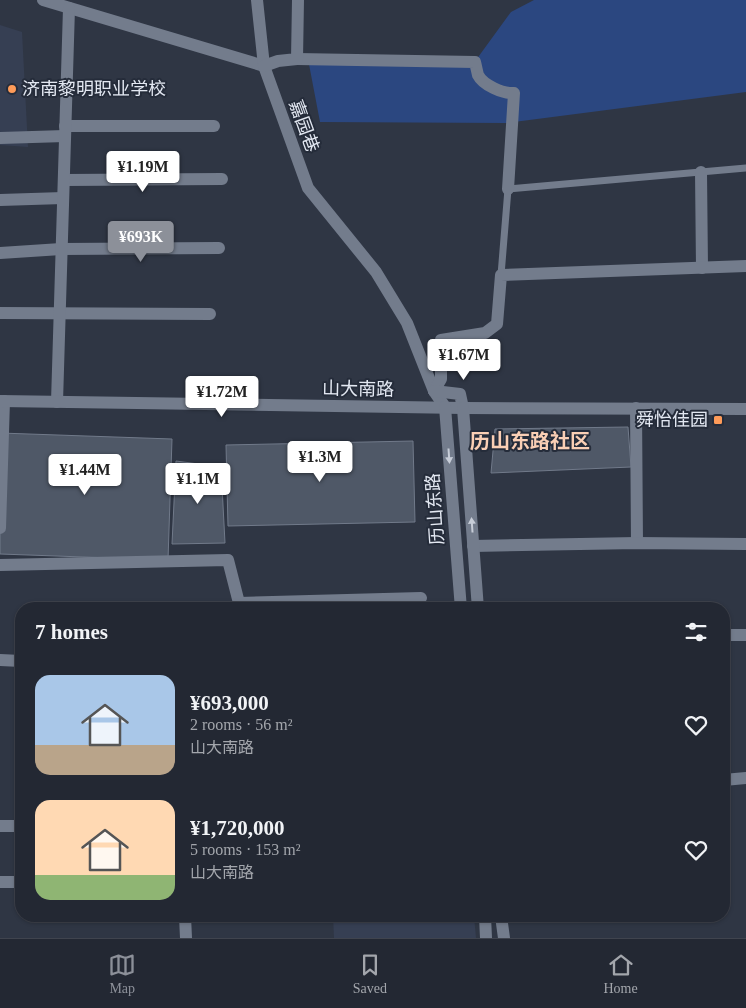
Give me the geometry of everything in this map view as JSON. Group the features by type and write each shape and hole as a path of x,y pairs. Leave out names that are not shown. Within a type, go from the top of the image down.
{"street":[{"path":"42,0 264,66 278,61 297,59 475,62 478,76 507,94 514,93 508,189"},
{"name":"嘉园巷","path":"257,0 264,66 308,188 376,272 407,323 434,391 445,407"},
{"path":"297,59 298,0"},
{"path":"57,402 69,8"},
{"path":"0,138 65,131 214,126"},
{"path":"701,172 702,268"},
{"path":"64,180 222,179"},
{"path":"0,200 63,198"},
{"path":"0,252 219,248"},
{"path":"463,408 460,394 434,391 442,380 441,340 485,333 496,324 502,275 746,266"},
{"path":"0,313 210,314"},
{"path":"0,528 2,401"},
{"name":"山大南路","path":"2,401 463,408 746,409"},
{"name":"历山东路","path":"445,407 460,602"},
{"name":"历山东路","path":"463,408 477,602"},
{"path":"636,408 638,543"},
{"path":"473,546 638,543 746,544"},
{"path":"0,565 228,560 238,602"},
{"path":"330,602 421,598"},
{"path":"730,635 746,635"},
{"path":"0,660 15,661"},
{"path":"730,779 746,778"},
{"path":"0,826 15,826"},
{"path":"0,882 15,882"},
{"path":"185,922 186,938"},
{"path":"485,922 486,938"},
{"path":"502,922 504,938"}],"lane":[{"path":"502,275 508,189 746,168"}],"shaded area":[{"path":"534,0 746,0 746,92 507,123 320,122 308,59 476,60 511,12"},
{"name":"济南黎明职业学校","path":"0,25 22,32 28,147 0,145"},
{"path":"333,922 475,922 476,938 334,938"}],"building":[{"path":"628,427 631,467 491,473 495,429"},
{"path":"0,433 172,439 168,560 0,554"},
{"path":"413,441 415,522 228,526 226,445"},
{"path":"176,461 221,467 225,543 172,544"}],"place":[{"name":"济南黎明职业学校","path":"12,89"},
{"name":"舜怡佳园","path":"718,420"}],"district":[{"name":"历山东路社区","path":"530,441"}]}
